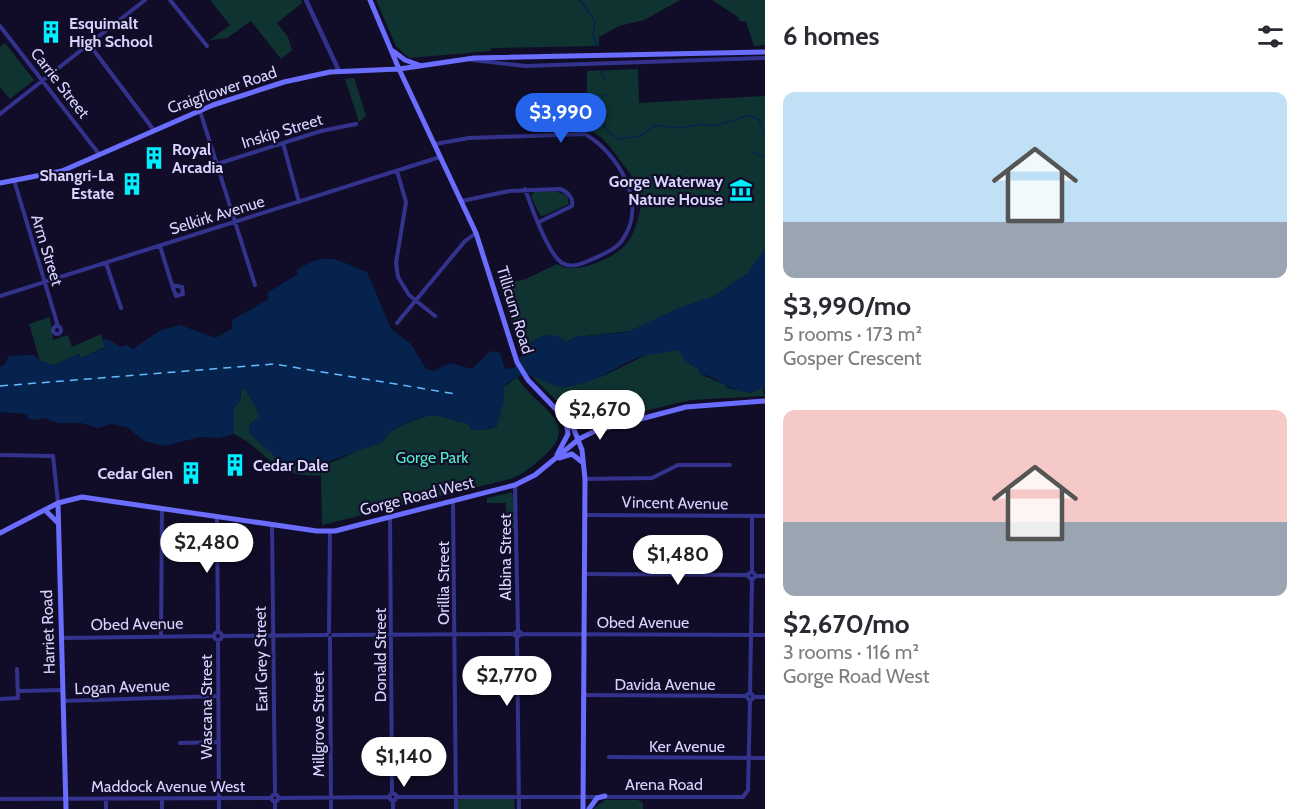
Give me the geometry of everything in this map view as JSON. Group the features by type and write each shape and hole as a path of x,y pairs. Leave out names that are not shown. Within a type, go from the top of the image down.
{"main road":[{"name":"Tillicum Road","path":"370,0 399,69 476,233 514,357 528,380 564,415 579,440 585,479 584,809"},
{"path":"390,48 411,63 429,64"},
{"name":"Craigflower Road","path":"0,183 62,171 199,110 284,82 339,71 399,69 463,59 765,52"},
{"name":"Gorge Road West","path":"0,533 58,503 82,497 330,531 515,485 530,478 587,434 613,426 686,407 765,401"},
{"path":"564,415 590,426 613,426"},
{"path":"554,459 568,434 564,415"},
{"path":"554,459 572,454 584,464"},
{"name":"Harriet Road","path":"58,503 66,809"},
{"path":"45,510 58,523"},
{"path":"589,809 597,798 605,795"}],"street":[{"path":"0,114 145,0"},
{"path":"170,0 207,46"},
{"path":"306,0 339,71"},
{"name":"Carrie Street","path":"0,26 100,155"},
{"path":"89,44 153,129"},
{"path":"578,56 578,65"},
{"name":"Craigflower Road","path":"463,59 511,66 765,58"},
{"path":"199,110 255,285"},
{"name":"Inskip Street","path":"217,164 321,131 356,124"},
{"path":"435,144 469,138 585,134 600,143 631,191 634,204 624,239 616,247 596,257 568,266 553,253 525,189"},
{"path":"283,143 299,202"},
{"name":"Selkirk Avenue","path":"0,296 441,157"},
{"path":"398,171 406,202 396,271 404,289 435,316"},
{"name":"Arm Street","path":"14,180 58,326"},
{"path":"462,201 525,189 560,189 567,192 573,200 569,208 539,222"},
{"path":"397,323 465,241 476,233"},
{"path":"160,246 172,285"},
{"path":"106,262 120,308"},
{"name":"Harriet Road","path":"0,455 53,456 58,503"},
{"path":"585,479 652,478 678,465 730,465"},
{"name":"Albina Street","path":"515,485 519,809"},
{"name":"Orillia Street","path":"453,501 456,809"},
{"path":"161,636 162,509"},
{"name":"Vincent Avenue","path":"585,515 765,516"},
{"name":"Wascana Street","path":"217,516 219,809"},
{"path":"752,516 752,571 756,576"},
{"name":"Donald Street","path":"390,517 393,809"},
{"name":"Earl Grey Street","path":"272,524 275,809"},
{"name":"Millgrove Street","path":"330,531 331,809"},
{"path":"584,574 747,575 752,571"},
{"path":"747,575 752,580"},
{"path":"750,701 746,696 750,692 752,580 756,576 765,576"},
{"name":"Obed Avenue","path":"61,638 392,634 765,635"},
{"path":"0,699 18,698 17,669"},
{"path":"19,691 63,690"},
{"path":"750,692 754,696 765,697"},
{"name":"Davida Avenue","path":"583,695 746,696"},
{"name":"Logan Avenue","path":"63,701 219,696"},
{"path":"748,758 750,701 754,696"},
{"path":"180,743 219,742"},
{"name":"Ker Avenue","path":"609,757 765,758"},
{"name":"Arena Road","path":"584,795 743,796 748,790 748,758"},
{"name":"Maddock Avenue West","path":"0,799 584,795"},
{"path":"106,798 106,809"},
{"path":"162,798 162,809"}],"green space":[{"path":"210,0 301,0 302,3 277,23 288,37 292,50 281,59 251,21 227,38 210,40 230,25"},
{"path":"376,0 680,0 644,20 619,26 599,37 599,46 491,48 491,51 409,58 396,46"},
{"path":"712,0 765,0 765,45 754,46 746,22 740,21 738,17"},
{"path":"5,43 34,80 10,99 0,87 0,47"},
{"path":"638,69 639,103 765,96 765,249 750,272 712,297 679,308 631,331 575,337 567,342 554,336 542,337 531,343 522,355 500,285 526,279 557,264 574,268 596,263 625,246 635,229 641,205 638,185 601,138 590,131 576,127 576,104 587,103 587,71"},
{"path":"354,78 366,116 359,122 345,79"},
{"path":"554,191 567,195 569,204 543,216 540,215 531,197 534,192"},
{"path":"50,317 53,340 68,335 72,347 101,334 105,347 81,358 79,354 54,365 40,361 29,324"},
{"path":"678,350 691,365 699,369 700,374 728,388 750,393 762,388 765,396 691,400 593,423 568,410 532,376 565,387 603,376 648,354"},
{"name":"Gorge Park","path":"517,377 551,414 557,423 559,433 555,443 545,455 529,469 510,479 322,525 321,475 292,473 281,468 234,434 234,408 240,401 241,391 245,389 258,411 258,418 249,425 249,432 274,454 296,464 317,466 356,451 399,427 424,417 441,416 467,423 472,430 486,430 496,426 504,387"},
{"path":"512,492 515,499 514,529 507,530 506,503 487,503 487,498"},
{"path":"463,798 514,799 515,809 458,809 458,800"},
{"path":"605,800 638,800 643,803 643,809 593,809"}],"water":[{"path":"765,249 765,391 762,388 753,392 737,391 700,374 699,369 686,362 678,350 647,355 592,380 573,386 555,386 528,375 513,379 504,387 504,401 496,429 490,426 487,430 472,430 467,423 428,416 398,427 378,444 321,464 308,466 297,466 275,456 249,432 249,425 258,418 258,411 245,389 241,391 240,401 234,408 234,434 219,438 199,437 166,446 144,441 127,427 111,424 98,428 81,423 58,423 45,418 35,420 27,418 28,414 0,412 0,367 5,365 9,356 34,355 40,361 54,365 79,354 81,358 105,348 102,339 110,340 120,347 127,345 133,349 161,330 180,325 215,338 232,329 232,320 269,299 267,293 298,274 296,271 316,260 332,259 367,272 391,329 411,344 426,369 434,371 450,363 472,369 491,351 500,353 505,369 514,368 529,345 542,336 558,337 567,342 575,337 627,332 679,308 712,297 747,274"}],"waterway":[{"path":"580,0 595,21 593,35 597,46"},
{"path":"600,70 605,80"},
{"path":"606,95 602,96 600,116 608,131 619,139 640,136 656,125 679,128 703,124 715,126 750,115 759,120 763,129 762,133"},
{"path":"753,153 765,156"}],"ferry route":[{"path":"0,386 274,364 456,394"}],"place":[{"name":"Esquimalt High School","path":"51,32"},
{"name":"Royal Arcadia","path":"154,158"},
{"name":"Shangri-La Estate","path":"132,184"},
{"name":"Gorge Waterway Nature House","path":"741,190"},
{"name":"Cedar Dale","path":"235,465"},
{"name":"Cedar Glen","path":"191,473"}]}
